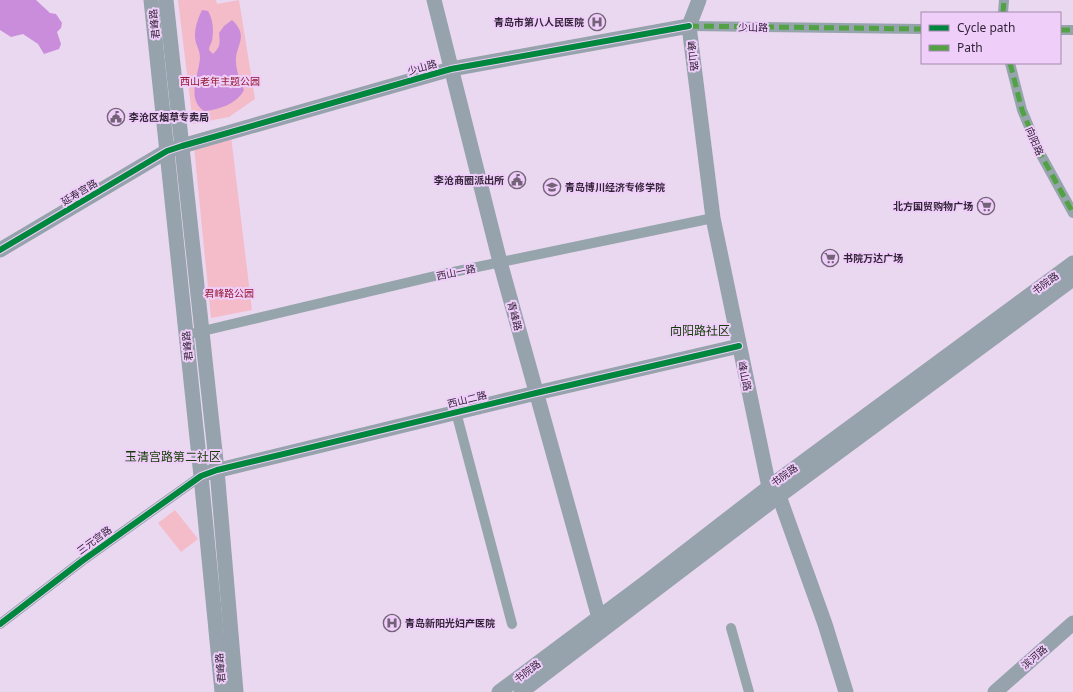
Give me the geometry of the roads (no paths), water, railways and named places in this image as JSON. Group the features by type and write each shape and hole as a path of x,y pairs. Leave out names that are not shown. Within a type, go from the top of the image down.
{"main road":[{"name":"君峰路","path":"151,0 202,476 222,692"},
{"name":"君峰路","path":"166,0 217,470 236,692"},
{"name":"青峰路","path":"434,0 450,69 500,262 603,631"},
{"name":"峰山路","path":"698,0 689,26 713,218 739,346 774,491 825,624 846,692"},
{"name":"少山路","path":"168,151 450,69 689,26"},
{"name":"延寿宫路","path":"0,250 168,151"},
{"name":"书院路","path":"521,692 603,631 774,491 1073,263"},
{"name":"书院路","path":"499,692 599,616 1073,279"},
{"name":"西山二路","path":"202,476 217,470 456,412 739,346"},
{"name":"滨河路","path":"995,692 1073,623"}],"street":[{"path":"1003,12 1004,0"},
{"name":"少山路","path":"689,26 921,28"},
{"path":"1061,30 1073,30"},
{"name":"向阳路","path":"1010,64 1022,110 1040,154 1073,213"},
{"name":"西山一路","path":"186,335 432,277 713,218"},
{"path":"456,412 512,624"},
{"name":"三元宫路","path":"0,624 82,561 202,476"},
{"path":"731,628 749,692"}],"place":[{"name":"青岛市第八人民医院","path":"597,22"},
{"name":"李沧区烟草专卖局","path":"116,117"},
{"name":"李沧商圈派出所","path":"517,180"},
{"name":"青岛博川经济专修学院","path":"552,187"},
{"name":"北方国贸购物广场","path":"986,206"},
{"name":"书院万达广场","path":"830,258"},
{"name":"青岛新阳光妇产医院","path":"392,623"}],"district":[{"name":"向阳路社区","path":"700,330"},
{"name":"玉清宫路第二社区","path":"173,456"}],"park label":[{"name":"西山老年主题公园","path":"220,81"},
{"name":"君峰路公园","path":"229,293"}]}
